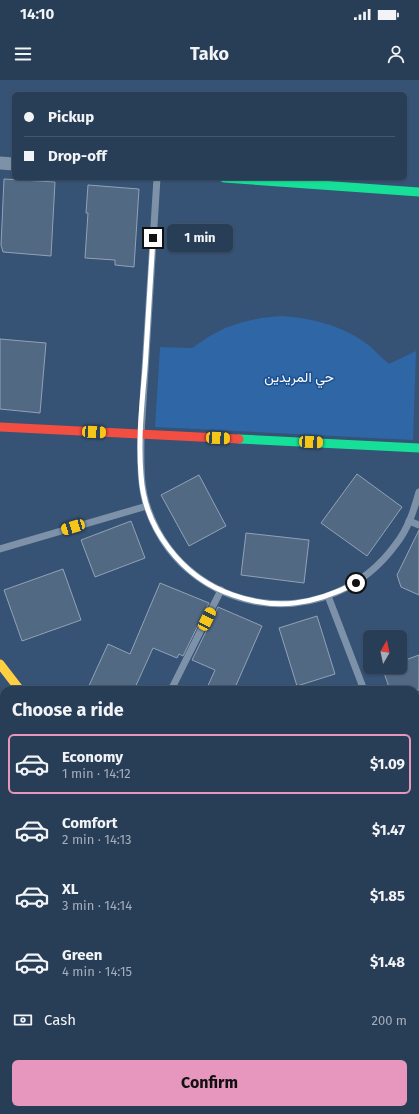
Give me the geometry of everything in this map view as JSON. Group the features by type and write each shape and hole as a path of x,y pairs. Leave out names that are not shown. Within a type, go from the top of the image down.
{"street":[{"path":"0,163 12,164"},
{"path":"252,180 419,192"},
{"path":"0,427 419,448"},
{"path":"0,664 17,686"}],"lane":[{"path":"157,180 141,434 141,475 147,506 157,530 167,546 193,574 221,590 244,599 282,604 302,603 328,596 356,583 385,559 397,544 409,521 419,492"},
{"path":"0,549 147,506"},
{"path":"409,521 419,526"},
{"path":"173,686 221,590"},
{"path":"328,596 362,686"}],"shaded area":[{"path":"281,316 317,321 340,328 371,347 389,364 416,351 413,440 155,427 160,347 192,348 225,328 261,318"}],"building":[{"path":"4,179 55,182 51,256 3,252 1,245"},
{"path":"88,185 139,189 134,267 115,265 115,260 85,258"},
{"path":"0,339 46,343 40,413 0,409"},
{"path":"357,474 402,507 367,556 321,523"},
{"path":"199,475 226,526 189,546 161,495"},
{"path":"131,521 145,558 95,577 81,540"},
{"path":"419,530 419,595 401,587 397,575"},
{"path":"246,533 309,540 304,583 241,575"},
{"path":"63,569 81,620 22,641 4,590"},
{"path":"160,583 209,603 183,656 179,654 177,658 153,648 136,686 89,686 108,644 130,654"},
{"path":"218,607 262,626 236,686 208,686 215,670 192,660"},
{"path":"317,616 335,674 297,686 279,628"},
{"path":"419,655 419,686 389,686 384,674 407,674 407,659"}],"traffic: fast":[{"path":"252,180 419,192"},
{"path":"239,439 419,448"}],"traffic: slow":[{"path":"0,664 17,686"}],"traffic: jam":[{"path":"0,427 239,439"}],"district":[{"name":"حي المريدين","path":"299,377"}],"route":[{"path":"153,238 141,434 141,475 147,506 157,530 167,546 193,574 226,593 244,599 263,603 302,603 320,599 356,583"}]}
